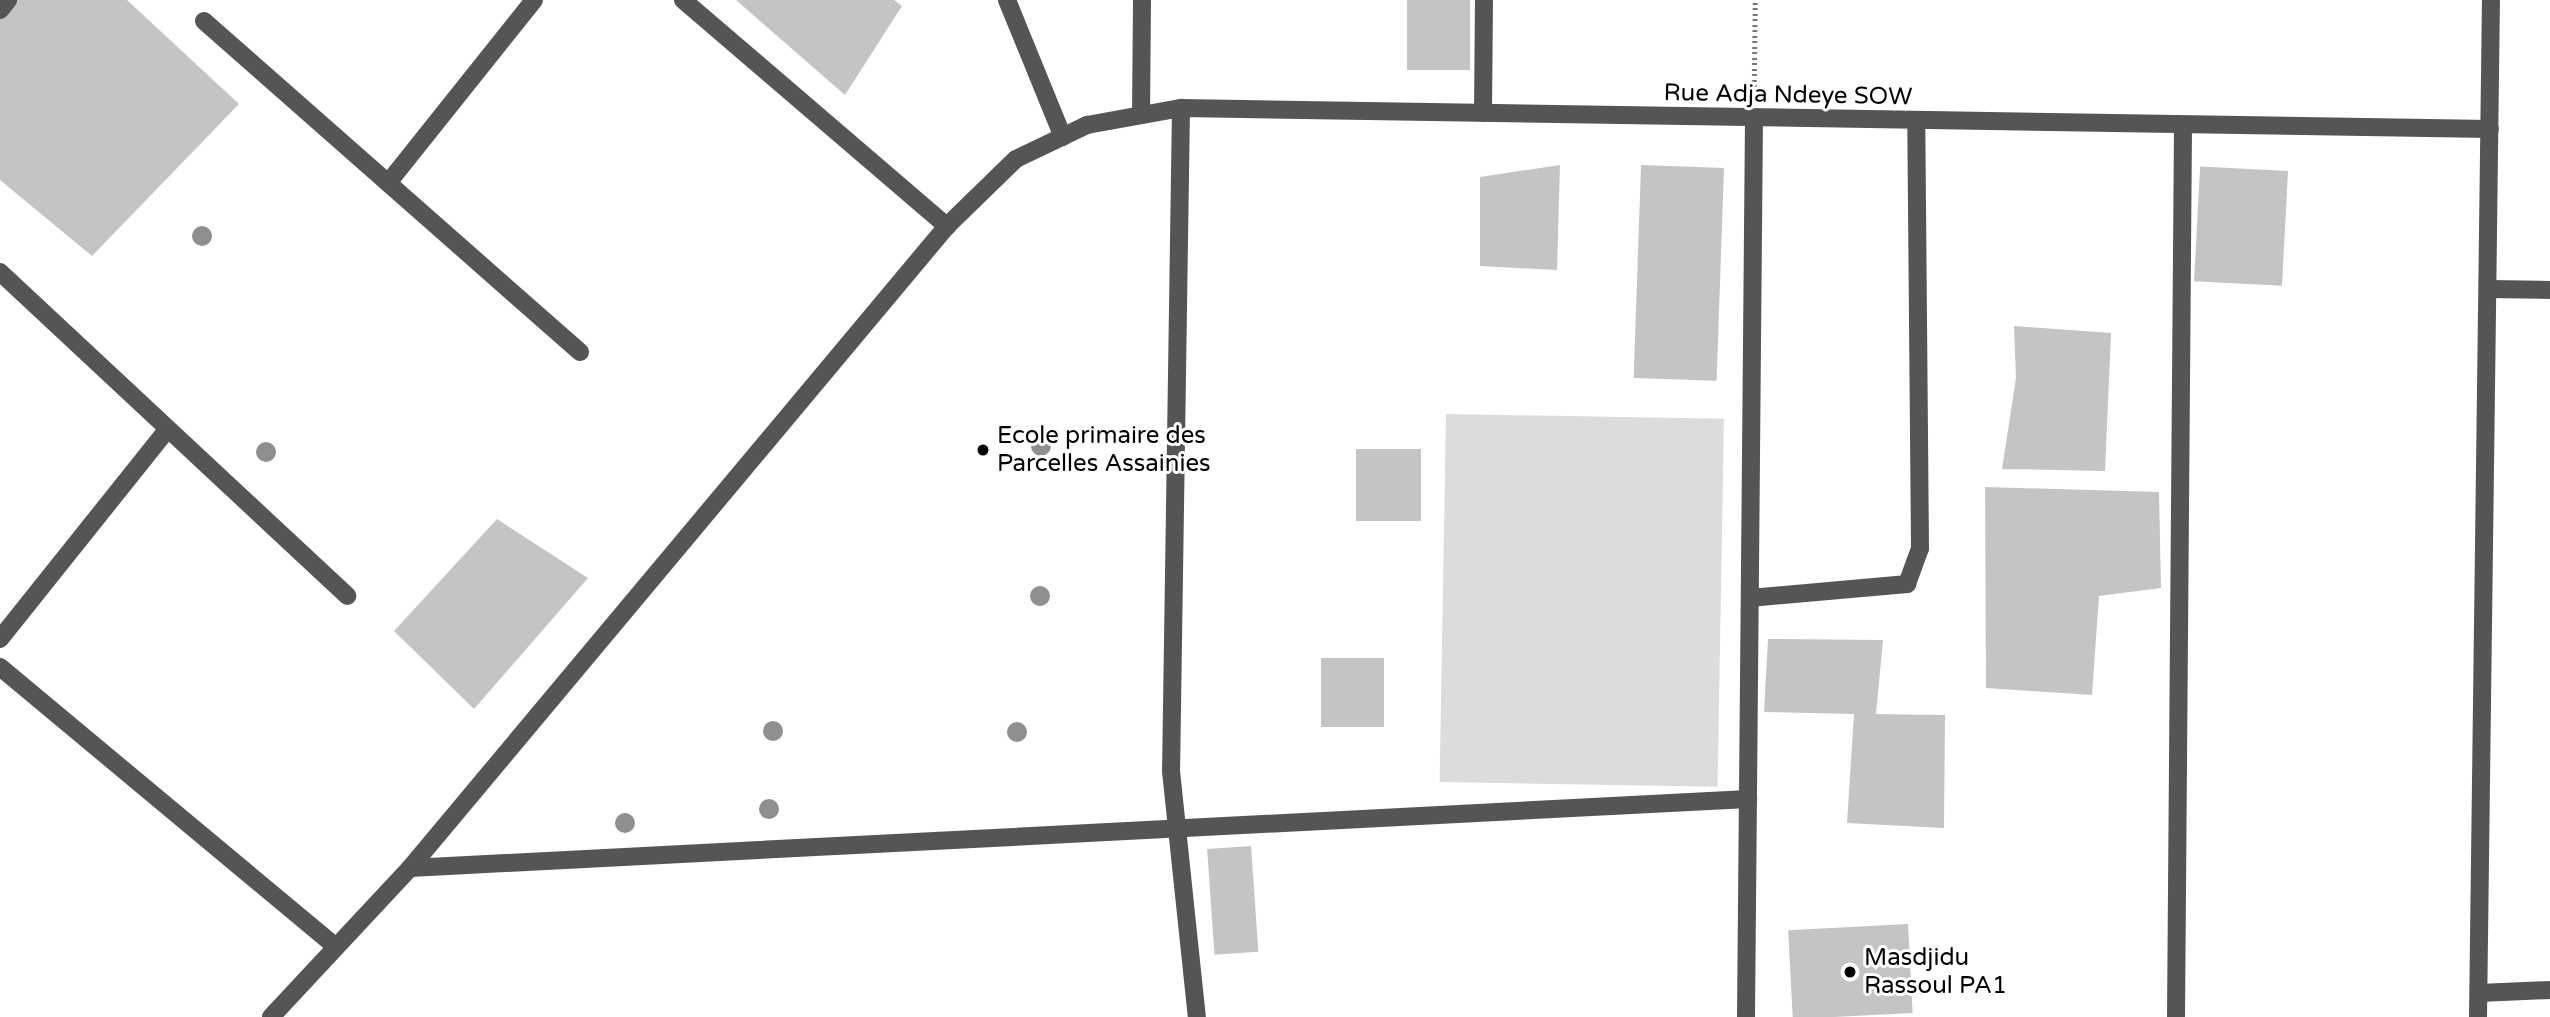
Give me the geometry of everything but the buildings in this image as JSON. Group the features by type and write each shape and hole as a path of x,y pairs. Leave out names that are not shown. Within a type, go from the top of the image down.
{"street":[{"path":"0,10 8,0"},
{"path":"388,183 534,0"},
{"path":"683,0 947,226"},
{"path":"1007,0 1063,137"},
{"path":"1141,115 1142,0"},
{"path":"1483,113 1484,0"},
{"path":"2478,1017 2491,0"},
{"path":"204,21 579,352"},
{"path":"1181,108 1171,771 1197,1017"},
{"name":"Rue Adja Ndeye SOW","path":"271,1017 334,944 410,868 947,226 1016,159 1087,125 1181,108 2183,127 2490,129"},
{"path":"1746,1017 1754,119"},
{"path":"1750,598 1907,584 1920,549 1916,122"},
{"path":"2176,1017 2183,127"},
{"path":"0,272 347,596"},
{"path":"2488,289 2550,290"},
{"path":"0,639 167,430"},
{"path":"0,667 334,944"},
{"path":"410,868 1748,799"},
{"path":"2479,993 2550,990"}],"path":[{"path":"1754,119 1755,0"}],"shaded area":[{"path":"1446,414 1724,419 1718,787 1440,782"}],"place":[{"name":"Ecole primaire des Parcelles Assainies","path":"983,450"},
{"name":"Masdjidu Rassoul PA1","path":"1850,972"}]}
